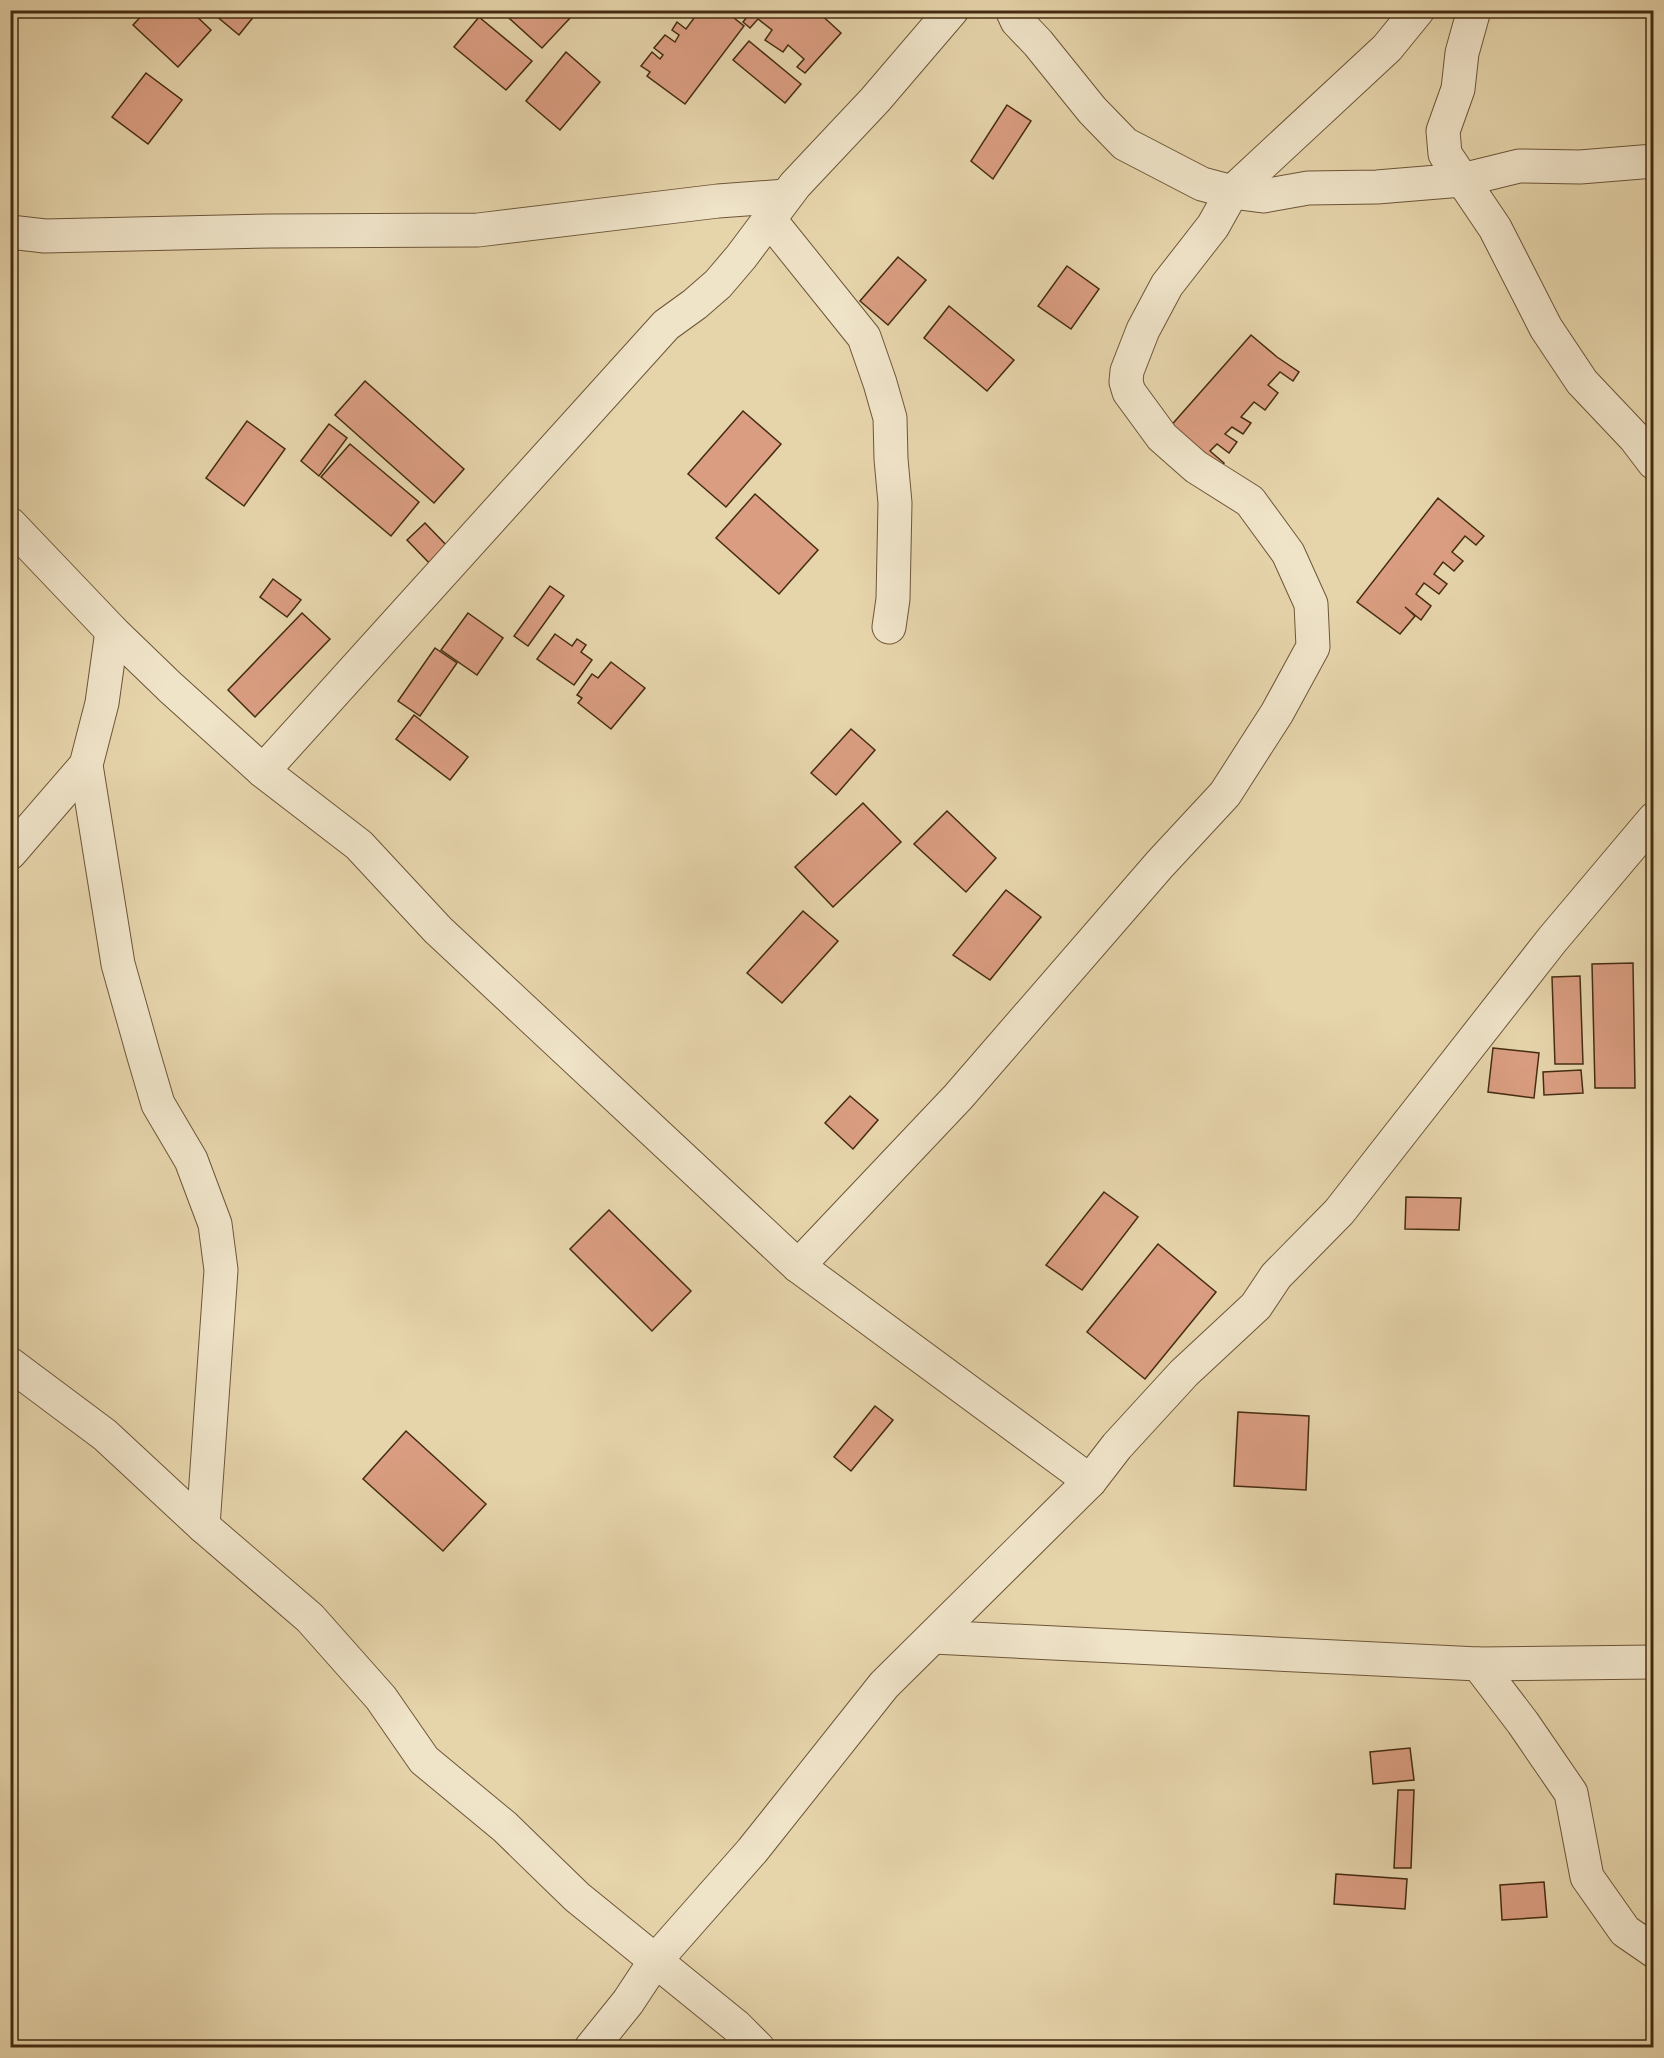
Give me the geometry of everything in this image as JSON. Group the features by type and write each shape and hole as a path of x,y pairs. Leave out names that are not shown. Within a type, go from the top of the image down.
{"street":[{"path":"263,771 666,325 718,284 778,208 952,10"},
{"path":"1012,10 1017,21 1038,43 1092,110 1125,144 1202,184 1232,192 1263,196 1308,188 1377,188 1462,180 1519,166 1580,167 1653,161"},
{"path":"798,1266 958,1097 1160,864 1225,794 1277,713 1314,647 1311,604 1288,553 1250,501 1196,466 1162,437 1130,392 1126,382 1127,371 1143,330 1167,285 1213,226 1232,192 1387,48 1418,10"},
{"path":"1474,10 1460,63 1458,89 1443,132 1445,154 1495,228 1546,328 1582,382 1635,438 1653,463"},
{"path":"10,232 45,236 258,231 478,230 718,201 778,208 864,337 890,418 895,503 893,599 889,627"},
{"path":"10,524 112,632 263,771 359,845 438,930 798,1266 1090,1481"},
{"path":"112,632 102,703 86,765 118,964 158,1104 190,1160 215,1224 221,1270 212,1370 203,1526"},
{"path":"10,852 86,765"},
{"path":"591,2048 628,2002 655,1961 752,1851 884,1685 1090,1481 1117,1446 1184,1372 1256,1306 1276,1276 1339,1212 1545,948 1653,819"},
{"path":"10,1364 105,1435 203,1526 310,1618 381,1698 424,1760 505,1827 577,1897 736,2026 758,2048"},
{"path":"933,1637 1478,1664 1653,1662"},
{"path":"1478,1664 1523,1723 1571,1793 1587,1877 1625,1931 1653,1950"}],"building":[{"path":"147,10 190,10 211,30 178,67 133,25"},
{"path":"209,10 259,10 239,35"},
{"path":"500,10 565,10 571,17 542,48"},
{"path":"700,10 724,10 744,26 685,104 647,76 650,72 641,66 652,52 660,59 663,55 654,48 665,35 675,42 679,35 672,30 677,22 686,29"},
{"path":"749,10 816,10 841,33 805,73 797,67 804,59 788,45 783,52 765,40 772,30 758,19 750,28 743,22 751,12"},
{"path":"479,17 532,61 506,90 454,47"},
{"path":"749,41 801,84 785,103 733,60"},
{"path":"566,52 600,82 560,130 526,101"},
{"path":"146,73 182,100 148,144 112,117"},
{"path":"1007,105 1031,121 993,179 971,161"},
{"path":"898,257 926,280 888,325 860,301"},
{"path":"1067,266 1099,289 1071,329 1038,306"},
{"path":"949,306 1014,360 987,391 924,338"},
{"path":"1251,335 1299,372 1293,381 1280,372 1268,385 1278,393 1265,410 1254,402 1241,417 1251,423 1243,434 1232,427 1225,434 1237,442 1229,453 1217,444 1210,451 1224,463 1216,472 1168,429"},
{"path":"365,381 464,469 434,503 335,415"},
{"path":"743,411 781,444 726,507 688,474"},
{"path":"247,421 285,449 244,506 206,478"},
{"path":"329,424 347,438 319,476 301,461"},
{"path":"350,444 419,502 391,536 321,477"},
{"path":"755,494 818,550 779,594 716,538"},
{"path":"1438,498 1484,536 1476,545 1465,536 1452,552 1463,561 1454,571 1443,562 1434,574 1447,584 1439,594 1424,583 1416,594 1431,606 1421,620 1405,607 1415,616 1400,634 1357,602"},
{"path":"425,523 452,551 434,568 407,540"},
{"path":"273,579 301,600 287,617 260,597"},
{"path":"550,586 564,596 528,646 514,636"},
{"path":"302,613 330,639 255,717 228,690"},
{"path":"468,613 503,638 477,675 441,650"},
{"path":"555,634 572,646 577,639 586,645 581,652 592,660 574,685 537,659"},
{"path":"435,648 457,663 420,716 398,701"},
{"path":"611,662 645,688 611,729 578,703 582,698 577,695 592,674 598,678"},
{"path":"414,715 468,757 450,780 396,739"},
{"path":"851,729 875,750 836,795 811,773"},
{"path":"863,803 901,842 833,907 795,867"},
{"path":"947,811 996,858 966,892 914,844"},
{"path":"1006,890 1041,917 990,980 953,955"},
{"path":"803,911 838,941 782,1003 747,973"},
{"path":"1633,963 1635,1088 1595,1088 1592,964"},
{"path":"1580,976 1583,1064 1555,1064 1552,977"},
{"path":"1493,1048 1539,1053 1534,1098 1488,1092"},
{"path":"1581,1070 1583,1093 1544,1095 1543,1072"},
{"path":"850,1096 878,1120 853,1149 825,1123"},
{"path":"1104,1192 1138,1217 1082,1290 1046,1265"},
{"path":"1406,1197 1461,1198 1459,1230 1405,1229"},
{"path":"609,1210 691,1291 652,1331 570,1249"},
{"path":"1158,1244 1216,1292 1145,1379 1087,1332"},
{"path":"875,1406 893,1420 851,1471 834,1457"},
{"path":"1238,1412 1309,1416 1306,1490 1234,1486"},
{"path":"406,1431 486,1504 443,1551 363,1479"},
{"path":"1410,1748 1414,1780 1373,1784 1370,1752"},
{"path":"1398,1790 1414,1790 1411,1868 1394,1868"},
{"path":"1651,1851 1654,1851 1654,1934 1647,1934"},
{"path":"1336,1874 1407,1879 1405,1909 1334,1904"},
{"path":"1544,1882 1547,1917 1502,1920 1500,1885"}]}
